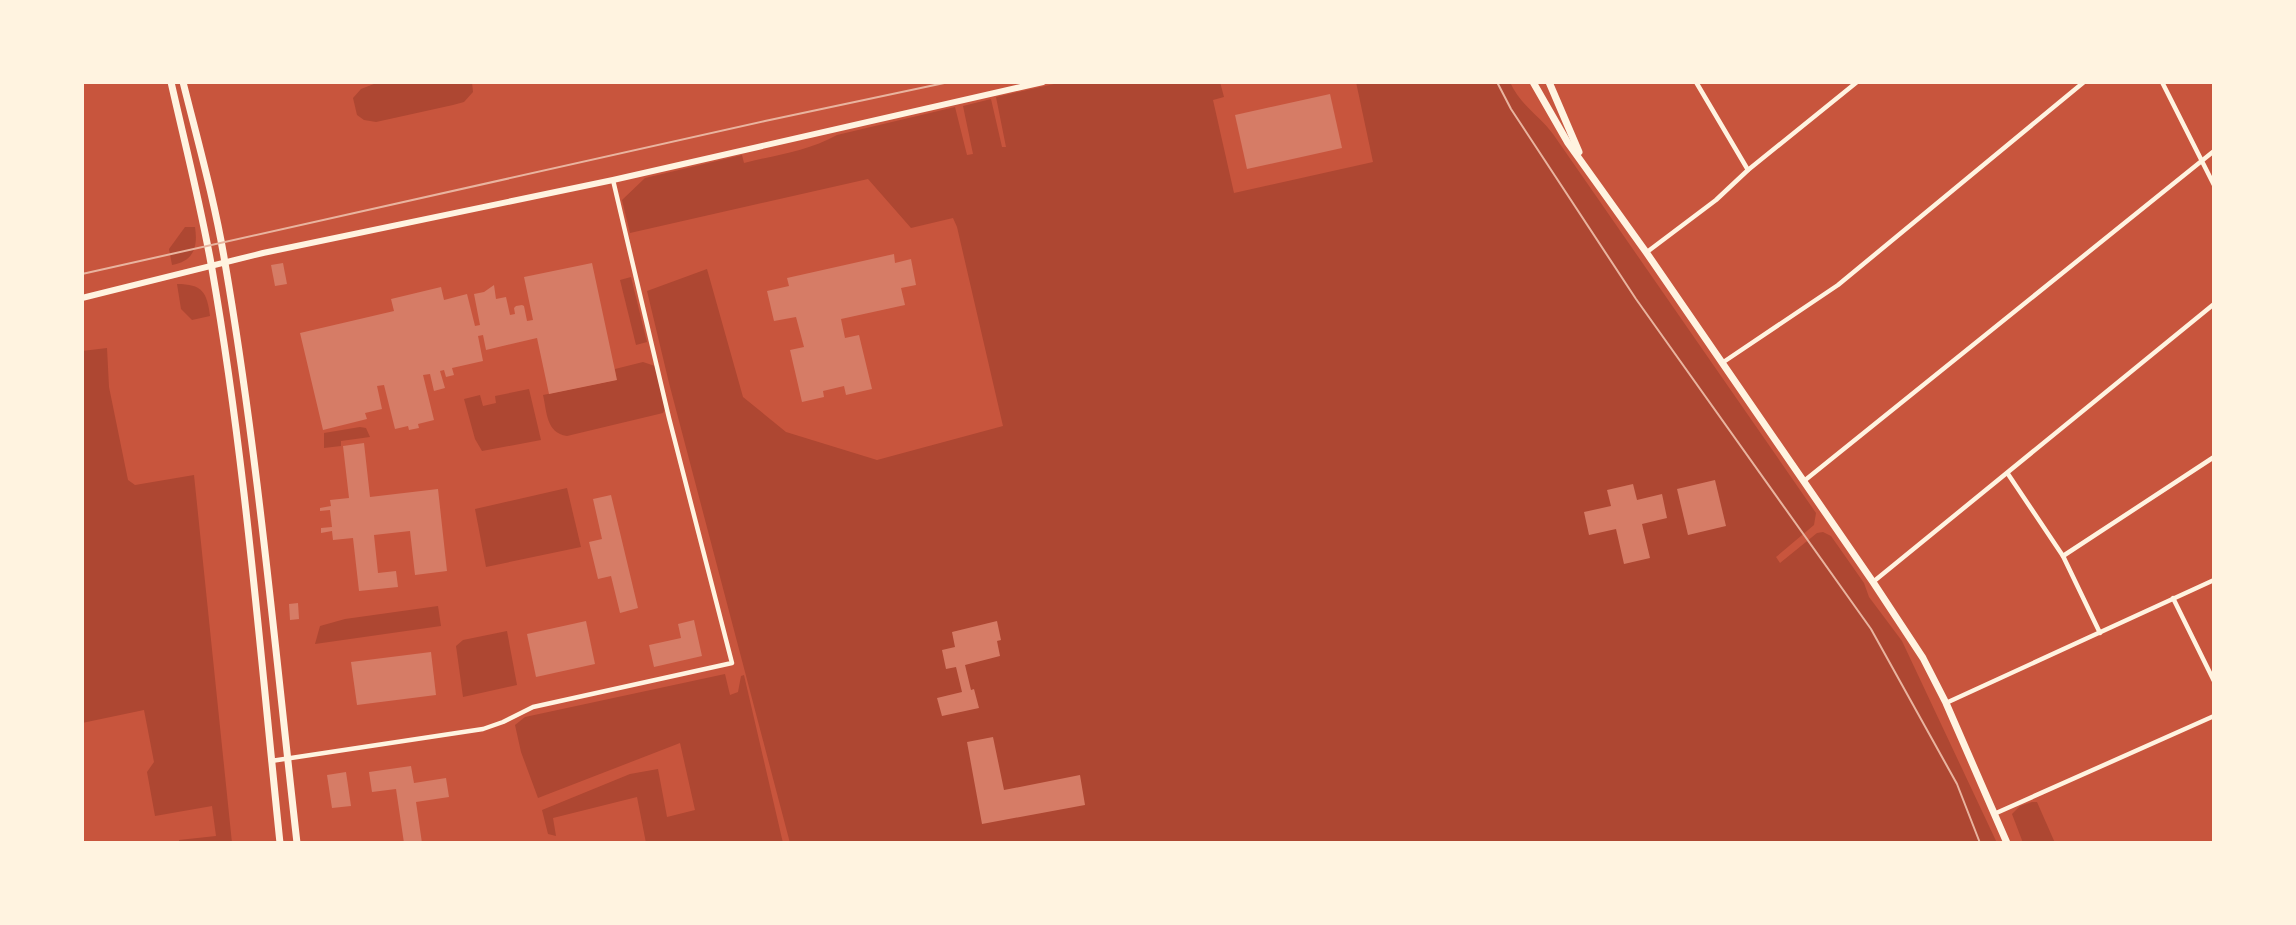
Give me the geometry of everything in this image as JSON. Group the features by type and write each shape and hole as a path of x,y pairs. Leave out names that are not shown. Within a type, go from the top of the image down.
{"main road":[{"path":"171,82 211,265 229,387 280,843"},
{"path":"183,82 225,262 252,439 297,843"},
{"path":"82,298 211,265 613,180 1043,82"},
{"path":"1533,82 1561,133 1646,252 1923,659 1946,703 2007,843"},
{"path":"1549,82 1586,169"},
{"path":"261,662 277,660"}],"street":[{"path":"1696,82 1748,170"},
{"path":"1646,252 1716,200 1748,170 1857,82"},
{"path":"1721,364 1838,285 2084,82"},
{"path":"2162,82 2214,186"},
{"path":"1803,481 2214,151"},
{"path":"271,761 484,729 533,707 732,663 669,418 613,180"},
{"path":"1873,582 2214,304"},
{"path":"2063,556 2214,457"},
{"path":"2008,474 2063,556 2100,633"},
{"path":"1946,703 2214,580"},
{"path":"2173,598 2214,681"},
{"path":"1994,814 2214,716"}],"shaded area":[{"path":"379,82 472,82 473,92 464,102 453,105 376,122 364,120 357,115 353,98 361,89"},
{"path":"1063,82 1220,82 1224,97 1213,100 1234,193 1373,162 1356,82 1510,82 1524,104 1553,134 1816,513 1814,525 1776,557 1780,563 1817,533 1823,532 1831,536 1864,583 1869,597 1902,641 1997,843 790,843 647,291 707,269 743,397 786,432 877,460 1003,426 957,227 953,218 911,228 868,179 630,233 622,200 645,178 742,155 744,163 780,155 815,145 837,135 955,107 967,155 973,154 963,106 991,99 1002,147 1006,147 996,97"},
{"path":"185,227 195,227 195,247 185,260 172,265 169,249"},
{"path":"631,277 647,342 636,345 620,280"},
{"path":"177,284 192,286 202,291 210,316 192,320 181,309"},
{"path":"107,348 109,387 128,480 135,485 194,475 232,843 179,843 179,840 216,836 212,806 155,816 147,772 154,762 144,710 82,723 82,351"},
{"path":"643,362 655,366 665,409 663,413 567,436 555,431 551,426 543,395 616,380 615,369"},
{"path":"529,389 541,440 482,451 475,439 464,399 480,395 483,406 496,403 495,396"},
{"path":"366,428 370,437 341,441 341,446 324,448 324,433"},
{"path":"567,488 581,547 486,567 475,509"},
{"path":"438,606 441,626 315,644 320,626 345,619"},
{"path":"507,631 517,685 463,697 456,646 463,640"},
{"path":"725,674 730,695 738,692 741,676 744,675 783,843 646,843 637,797 553,818 556,836 548,834 542,810 630,774 658,769 667,817 695,810 680,743 538,798 521,752 515,725 525,717"},
{"path":"2037,802 2055,843 2023,843 2012,814 2020,806"}],"building":[{"path":"1330,94 1342,148 1247,169 1235,115"},
{"path":"894,254 895,263 911,259 916,285 901,288 905,305 841,319 845,338 859,335 872,389 846,395 844,386 823,391 824,397 802,402 790,350 804,347 796,317 774,321 767,291 789,286 787,278"},
{"path":"283,263 287,284 275,286 271,265"},
{"path":"592,263 617,380 549,394 537,338 486,350 483,335 478,336 483,361 452,368 454,375 446,377 444,370 440,371 445,388 434,391 430,374 423,375 434,420 418,424 419,428 409,430 408,426 395,429 384,385 377,386 382,409 365,413 367,419 323,430 300,333 394,311 391,299 441,287 444,300 467,294 475,326 480,325 474,294 484,292 494,285 496,299 506,297 510,315 515,314 516,306 522,305 527,321 533,320 524,277"},
{"path":"364,443 370,497 438,489 447,571 415,575 410,531 374,535 378,573 396,571 398,587 359,591 353,538 333,540 332,531 321,533 321,528 332,527 330,510 320,511 320,508 331,506 330,500 349,498 343,446"},
{"path":"1715,480 1726,526 1688,535 1677,489"},
{"path":"1633,484 1637,500 1662,494 1667,518 1642,524 1650,558 1624,564 1616,529 1589,535 1584,512 1611,506 1607,490"},
{"path":"611,495 638,608 620,613 611,576 598,579 589,542 602,539 593,499"},
{"path":"298,603 299,619 290,620 289,604"},
{"path":"694,620 702,656 654,667 649,645 681,638 678,624"},
{"path":"586,621 595,664 536,677 527,634"},
{"path":"997,621 1001,640 997,641 1000,656 965,665 979,708 942,716 937,698 962,692 956,667 946,669 942,650 955,647 952,632"},
{"path":"431,652 436,695 357,705 351,662"},
{"path":"993,737 1004,790 1080,775 1085,805 982,824 967,742"},
{"path":"411,766 414,783 446,778 449,797 416,802 422,843 404,843 396,789 372,792 369,772"},
{"path":"346,772 351,806 332,808 327,775"}],"tram line":[{"path":"82,274 949,82"},
{"path":"1497,82 1511,109 1636,299 1871,629 1957,784 1980,843"}]}
